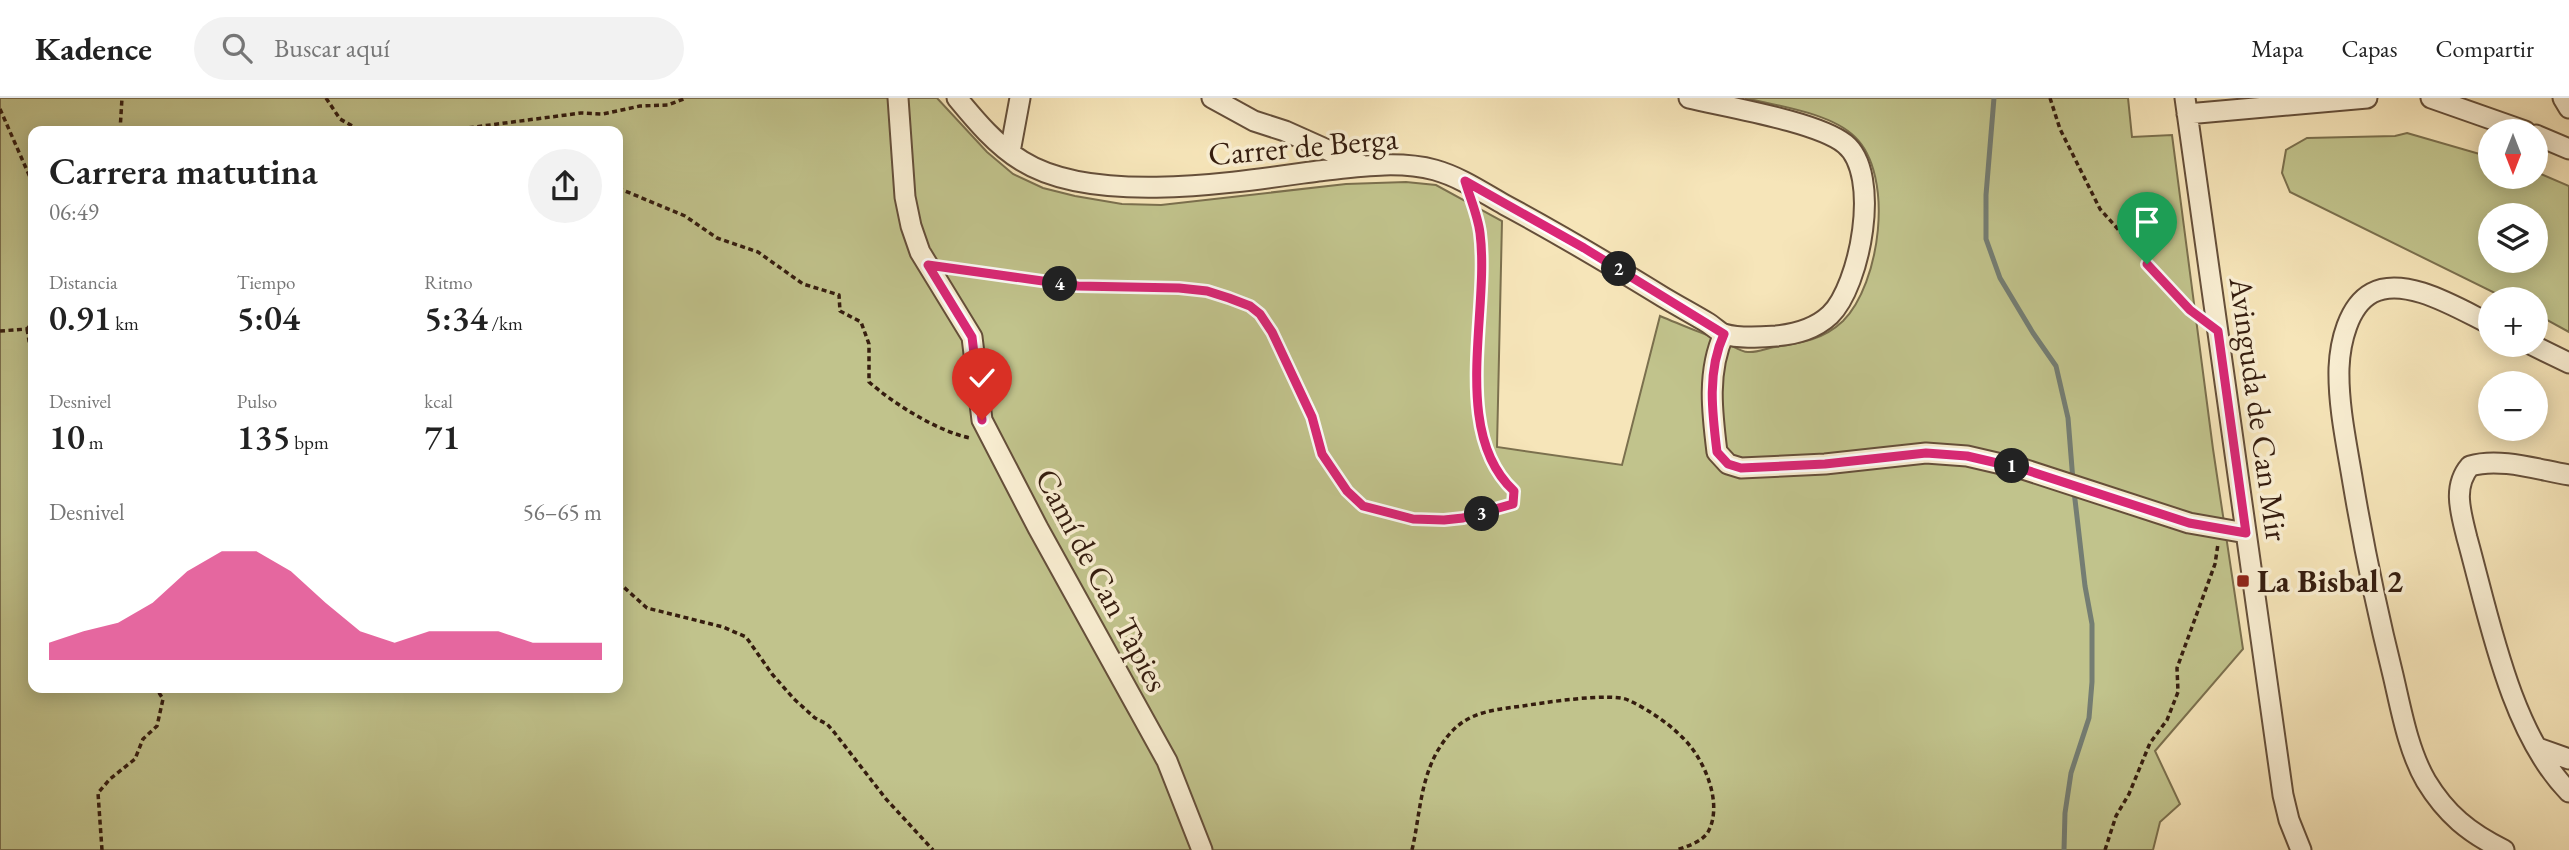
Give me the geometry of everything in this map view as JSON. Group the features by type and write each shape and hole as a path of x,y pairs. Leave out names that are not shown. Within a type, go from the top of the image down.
{"street":[{"name":"Camí de Can Tàpies","path":"898,98 905,197 911,226 928,265 972,337 982,420 1167,761 1202,850"},
{"name":"Carrer de Berga","path":"957,98 980,125 1024,163 1070,179 1138,188 1234,182 1364,166 1407,164 1437,170 1465,181 1584,248 1724,334"},
{"path":"1010,152 1020,98"},
{"path":"1212,98 1254,121 1285,131 1364,166"},
{"path":"1689,98 1810,128 1831,136 1846,145 1856,157 1862,175 1864,199 1855,270 1843,299 1831,314 1817,325 1800,332 1756,337 1724,334 1716,352 1712,396 1717,452 1728,464 1741,468 1758,468 1839,463 1926,453 1967,456 2023,469 2189,523 2246,533"},
{"path":"2186,106 2367,98"},
{"path":"2431,98 2491,119"},
{"path":"2563,98 2569,108"},
{"name":"Avinguda de Can Mir","path":"2186,106 2283,795 2301,850"},
{"path":"2548,140 2569,149"},
{"path":"2478,319 2416,291 2395,287 2381,289 2361,300 2353,312 2341,349 2339,370 2345,438 2365,551 2413,750 2425,779 2448,813 2488,842 2504,850"},
{"path":"2548,353 2569,363"},
{"path":"2569,475 2481,463 2470,466 2459,485 2467,538 2508,683 2538,748 2569,792"},
{"path":"2538,748 2569,759"}],"path":[{"path":"120,126 122,98"},
{"path":"326,98 340,119 352,126"},
{"path":"489,126 581,113 603,114 639,106 668,105 686,98"},
{"path":"2050,98 2060,129 2099,209 2190,310 2218,331"},
{"path":"0,109 28,173"},
{"path":"928,265 1078,286 1207,291 1250,306 1260,314 1272,332 1312,417 1322,454 1347,491 1363,506 1386,513 1413,519 1463,518 1513,504 1514,491 1501,480 1490,461 1478,418 1480,232 1465,181"},
{"path":"623,190 685,216 717,238 758,252 803,284 839,295 840,311 861,322 869,344 869,382 889,399 925,420 964,436 992,442"},
{"path":"0,331 27,329 28,335"},
{"path":"2105,850 2116,816 2129,794 2150,743 2167,720 2178,692 2177,668 2215,564 2221,528"},
{"path":"623,586 647,608 723,626 746,637 772,674 815,718 827,724 886,799 933,850"},
{"path":"102,850 98,793 135,758 143,739 157,726 163,699 159,693"},
{"path":"1412,850 1425,779 1440,747 1456,728 1475,714 1552,701 1592,698 1626,698 1667,723 1692,748 1716,800 1708,833 1690,846 1676,850"}],"green space":[{"path":"0,98 937,98 987,152 1013,174 1043,188 1075,196 1122,204 1161,205 1346,184 1406,182 1436,185 1502,221 1497,447 1622,465 1660,316 1742,351 1755,352 1803,342 1828,333 1843,321 1856,304 1866,282 1874,257 1879,203 1875,177 1867,155 1855,137 1832,122 1745,98 2128,98 2132,137 2172,135 2213,449 2243,649 2155,751 2180,804 2160,822 2153,850 0,850"},
{"path":"2407,133 2478,154 2478,189 2548,189 2548,177 2569,186 2569,332 2548,321 2548,287 2483,287 2290,192 2282,173 2286,150 2307,138 2395,136"}],"waterway":[{"path":"1994,98 1986,195 1986,239 2000,278 2056,366 2068,418 2073,481"},
{"path":"2064,850 2065,813 2071,773 2089,718 2092,682 2092,624 2074,491"}],"place":[{"name":"La Bisbal 2","path":"2243,581"}],"route":[{"path":"982,420 972,337 928,265 962,272 1078,286 1207,291 1250,306 1260,314 1272,332 1312,417 1322,454 1347,491 1363,506 1413,519 1444,520 1463,518 1513,504 1514,491 1501,480 1490,461 1478,418 1480,232 1465,181 1584,248 1724,334 1716,352 1712,396 1717,452 1728,464 1741,468 1758,468 1926,453 1967,456 2023,469 2189,523 2246,533 2218,331 2190,310 2147,264"}]}
